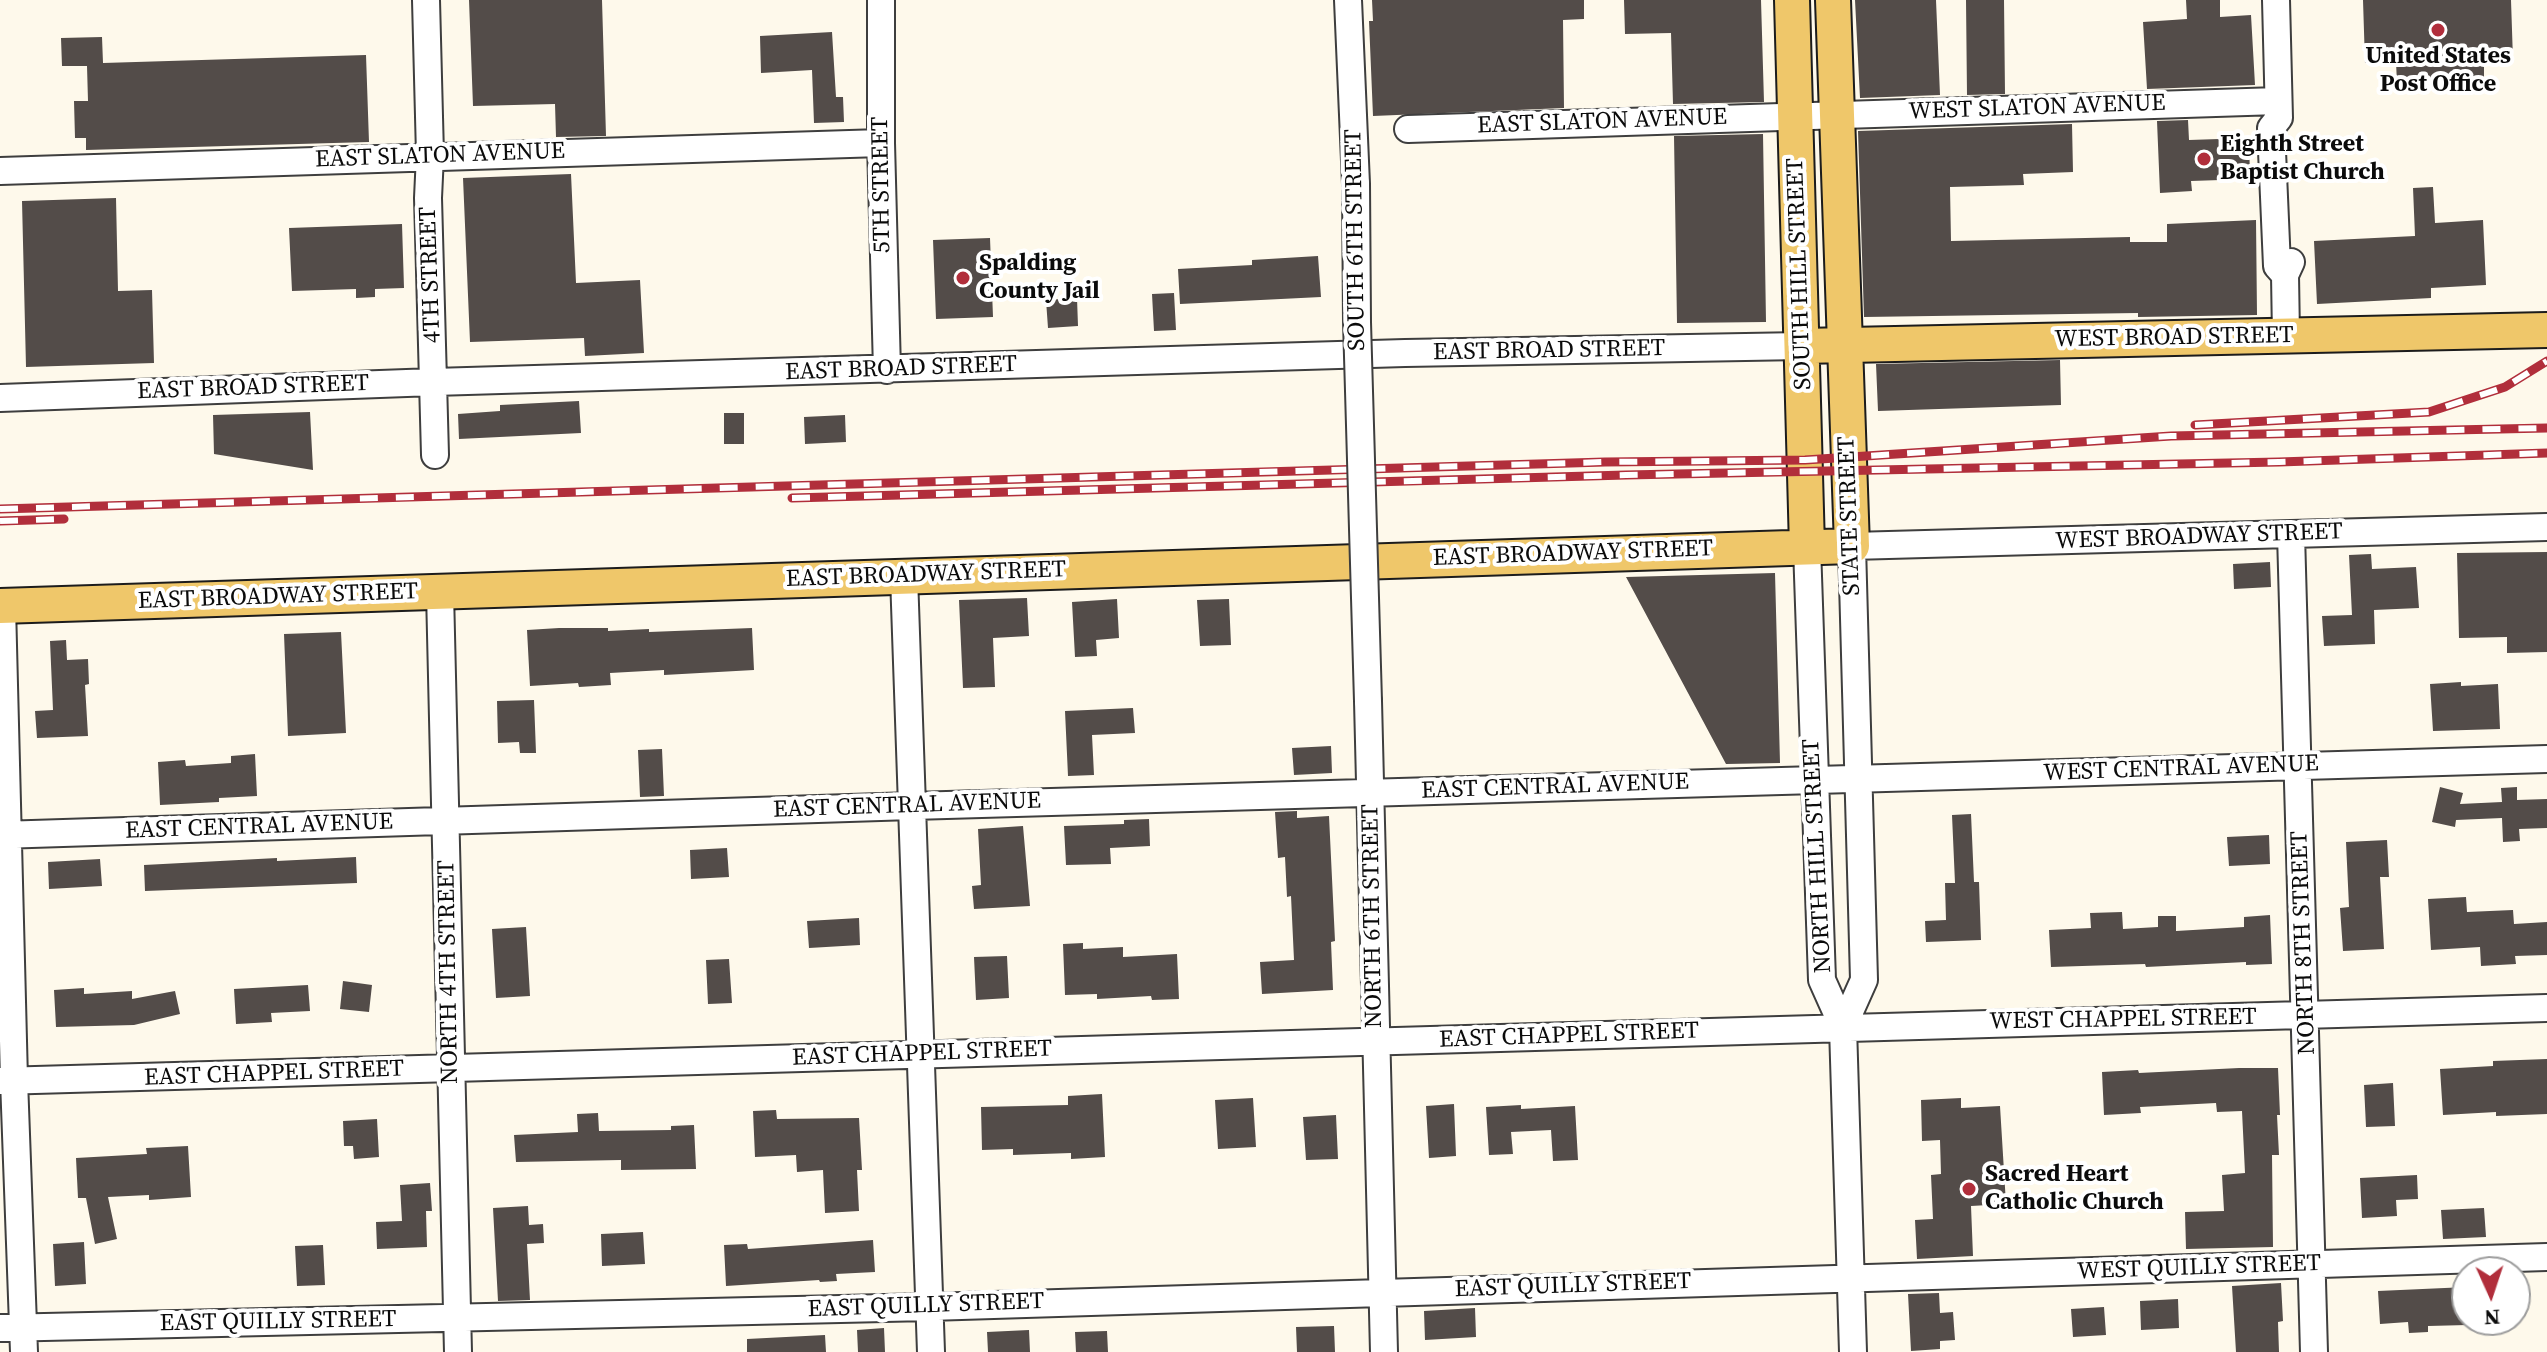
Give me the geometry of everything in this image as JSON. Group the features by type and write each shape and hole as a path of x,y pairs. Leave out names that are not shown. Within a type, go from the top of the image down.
{"main road":[{"name":"SOUTH HILL STREET","path":"1792,0 1807,547"},
{"name":"STATE STREET","path":"1833,0 1852,546"},
{"name":"WEST BROAD STREET","path":"1802,346 2547,330"},
{"name":"EAST BROADWAY STREET","path":"1,606 1852,546"}],"street":[{"name":"4TH STREET","path":"426,0 435,455"},
{"name":"5TH STREET","path":"881,0 887,370"},
{"name":"SOUTH 6TH STREET","path":"1348,0 1364,481"},
{"path":"2276,0 2278,109 2287,126 2291,266 2285,275 2286,336"},
{"name":"WEST SLATON AVENUE","path":"1795,115 2278,109"},
{"name":"EAST SLATON AVENUE","path":"1408,129 1795,115"},
{"name":"EAST SLATON AVENUE","path":"0,171 881,143"},
{"name":"EAST BROAD STREET","path":"0,398 1420,353 1802,346"},
{"name":"NORTH 6TH STREET","path":"1364,481 1384,1352"},
{"name":"WEST BROADWAY STREET","path":"1852,546 2547,527"},
{"name":"NORTH 8TH STREET","path":"2291,534 2314,1352"},
{"name":"STATE STREET","path":"1843,1027 1864,980 1852,546"},
{"name":"NORTH HILL STREET","path":"1807,547 1822,980 1843,1027 1853,1352"},
{"path":"904,576 931,1352"},
{"name":"NORTH 4TH STREET","path":"440,592 458,1352"},
{"path":"1,606 7,1081 16,1336"},
{"name":"WEST CENTRAL AVENUE","path":"1814,779 2547,759"},
{"name":"EAST CENTRAL AVENUE","path":"4,835 1814,779"},
{"name":"WEST CHAPPEL STREET","path":"1843,1027 2547,1008"},
{"name":"EAST CHAPPEL STREET","path":"7,1081 1843,1027"},
{"name":"WEST QUILLY STREET","path":"1851,1278 2547,1257"},
{"name":"EAST QUILLY STREET","path":"16,1336 456,1317 929,1307 1851,1278"}],"building":[{"path":"469,0 602,0 606,136 556,137 555,104 473,106"},
{"path":"1372,0 1584,0 1584,19 1563,20 1564,108 1373,116 1369,21 1373,21"},
{"path":"1624,0 1761,0 1764,102 1673,104 1671,33 1625,34"},
{"path":"1855,0 1936,0 1940,95 1860,98"},
{"path":"1966,0 2004,0 2005,94 1967,95"},
{"path":"2186,0 2220,0 2220,17 2251,15 2255,85 2147,89 2143,22 2187,19"},
{"name":"United States Post Office","path":"2363,0 2511,0 2513,60 2484,61 2484,81 2397,83 2396,62 2365,63"},
{"path":"832,32 836,97 843,97 844,122 814,123 812,70 761,73 760,36"},
{"path":"102,37 103,63 366,55 369,142 86,150 86,138 75,138 74,101 88,101 87,66 62,66 61,38"},
{"name":"Eighth Street Baptist Church","path":"2188,120 2189,140 2249,138 2250,179 2191,181 2192,191 2160,193 2157,121"},
{"path":"2072,124 2073,172 2023,174 2024,185 1950,187 1951,241 2130,237 2130,242 2167,242 2167,224 2256,220 2257,315 2138,317 2138,313 1864,317 1858,131"},
{"path":"1763,134 1766,322 1677,323 1674,136"},
{"path":"571,174 576,283 640,280 644,353 585,356 584,338 470,342 463,178"},
{"path":"2433,187 2435,223 2483,220 2486,285 2431,288 2431,298 2317,304 2314,241 2415,236 2413,188"},
{"path":"116,198 118,291 152,290 154,363 26,367 22,201"},
{"path":"402,224 404,288 375,289 375,297 356,298 356,289 292,291 289,228"},
{"name":"Spalding County Jail","path":"990,238 993,317 936,319 933,240"},
{"path":"1318,256 1321,297 1180,304 1178,269 1252,265 1252,260"},
{"path":"1174,293 1176,330 1154,331 1152,294"},
{"path":"1077,298 1078,326 1048,328 1046,300"},
{"path":"2060,360 2061,405 1878,411 1876,364"},
{"path":"579,401 581,433 459,439 458,414 500,411 500,405"},
{"path":"310,412 313,470 214,454 213,415"},
{"path":"724,413 744,413 744,444 724,444"},
{"path":"845,415 846,442 805,444 804,417"},
{"path":"2547,552 2547,652 2507,653 2507,637 2459,638 2457,553"},
{"path":"2371,554 2372,569 2416,567 2419,608 2374,610 2375,644 2324,646 2322,616 2352,615 2349,555"},
{"path":"2270,562 2271,587 2234,589 2233,564"},
{"path":"1775,573 1780,763 1726,764 1626,577"},
{"path":"1027,598 1029,636 993,638 995,687 963,688 959,600"},
{"path":"1117,599 1119,638 1096,640 1097,656 1075,657 1072,602"},
{"path":"1229,599 1231,645 1200,646 1197,600"},
{"path":"608,628 608,631 649,629 649,632 752,628 754,670 664,675 664,670 610,673 611,685 579,687 578,683 530,686 527,630"},
{"path":"341,632 346,733 288,736 284,634"},
{"path":"66,640 67,660 88,659 89,684 85,685 88,736 37,738 35,711 53,710 50,641"},
{"path":"2461,682 2461,686 2498,684 2500,729 2433,731 2430,684"},
{"path":"534,700 536,753 520,753 519,742 498,743 497,701"},
{"path":"1133,708 1135,733 1092,735 1094,775 1068,776 1065,711"},
{"path":"1331,746 1332,773 1294,775 1292,748"},
{"path":"662,749 664,796 640,797 638,750"},
{"path":"255,754 257,796 219,798 219,802 160,805 158,762 185,760 186,766 231,763 231,756"},
{"path":"2440,787 2463,793 2460,804 2502,802 2501,788 2517,787 2517,800 2547,799 2547,828 2519,829 2520,841 2503,842 2502,818 2456,820 2455,827 2432,822"},
{"path":"1297,811 1297,818 1329,816 1335,941 1331,942 1333,990 1262,994 1260,962 1294,960 1291,896 1287,897 1285,857 1278,858 1275,812"},
{"path":"1971,814 1974,882 1979,882 1981,940 1926,942 1925,921 1946,920 1945,883 1955,883 1952,815"},
{"path":"1149,819 1150,846 1110,848 1111,864 1066,865 1064,826 1124,824 1124,820"},
{"path":"1023,826 1030,906 974,909 972,886 981,885 978,829"},
{"path":"2269,835 2270,864 2229,866 2227,837"},
{"path":"2387,840 2389,877 2380,877 2384,949 2343,951 2340,908 2349,907 2346,842"},
{"path":"727,848 729,877 691,879 690,850"},
{"path":"356,857 357,883 145,891 144,865"},
{"path":"100,859 102,886 49,889 48,862"},
{"path":"2466,897 2467,912 2513,910 2514,924 2547,922 2547,955 2515,956 2516,964 2481,966 2480,947 2431,950 2428,899"},
{"path":"2122,912 2123,929 2158,927 2158,916 2176,916 2176,931 2244,927 2244,917 2270,915 2272,964 2051,967 2049,930 2091,928 2090,913"},
{"path":"859,918 860,945 809,948 807,921"},
{"path":"526,927 530,996 496,998 492,929"},
{"path":"1083,943 1083,949 1123,947 1123,957 1177,954 1179,999 1152,1000 1151,996 1097,999 1097,994 1065,995 1063,944"},
{"path":"1007,956 1009,998 976,1000 974,957"},
{"path":"729,959 732,1003 708,1004 706,960"},
{"path":"343,981 372,985 369,1012 340,1009"},
{"path":"308,985 310,1011 271,1013 272,1022 236,1024 234,989"},
{"path":"84,988 84,994 132,991 132,999 175,991 180,1014 134,1025 56,1027 54,990"},
{"path":"2547,1059 2547,1114 2496,1116 2496,1112 2443,1115 2440,1069 2493,1066 2493,1061"},
{"path":"2278,1068 2279,1155 2272,1155 2273,1247 2186,1249 2185,1212 2224,1211 2222,1175 2245,1173 2242,1111 2217,1112 2216,1103 2140,1107 2141,1113 2104,1115 2102,1072"},
{"path":"2393,1083 2395,1126 2366,1127 2364,1085"},
{"path":"1102,1094 1105,1157 1071,1159 1071,1153 1013,1155 1013,1149 982,1150 981,1107 1068,1105 1068,1096"},
{"path":"1253,1098 1256,1147 1218,1149 1215,1100"},
{"path":"1961,1098 1961,1108 2000,1106 2006,1204 1971,1206 1973,1256 1917,1259 1915,1220 1933,1219 1931,1175 1941,1174 1940,1140 1922,1141 1921,1100"},
{"path":"1454,1104 1456,1156 1429,1158 1426,1106"},
{"path":"1521,1105 1521,1109 1575,1106 1578,1160 1553,1161 1551,1130 1511,1132 1513,1154 1489,1155 1486,1107"},
{"path":"776,1110 777,1119 859,1118 862,1170 857,1170 859,1211 825,1213 823,1170 797,1172 796,1155 755,1157 753,1111"},
{"path":"598,1113 599,1131 671,1130 671,1126 694,1125 696,1169 621,1170 621,1160 516,1162 514,1135 578,1132 577,1114"},
{"path":"1336,1115 1338,1159 1306,1160 1303,1117"},
{"path":"377,1119 379,1157 354,1159 353,1146 344,1146 343,1121"},
{"path":"188,1146 191,1197 149,1200 149,1195 108,1197 117,1239 95,1244 86,1198 78,1198 76,1158 147,1154 146,1148"},
{"path":"2417,1175 2418,1199 2396,1200 2397,1216 2362,1218 2360,1178"},
{"path":"430,1183 432,1211 426,1211 427,1247 377,1249 376,1222 402,1221 400,1185"},
{"path":"528,1206 529,1225 543,1224 544,1243 527,1244 530,1300 498,1301 493,1208"},
{"path":"2484,1208 2486,1237 2443,1239 2441,1210"},
{"path":"643,1232 645,1264 602,1266 601,1234"},
{"path":"873,1240 875,1272 836,1274 837,1281 726,1286 724,1245 747,1244 748,1249"},
{"path":"84,1242 86,1284 55,1286 53,1244"},
{"path":"323,1245 325,1285 297,1286 295,1246"},
{"path":"2281,1283 2283,1321 2278,1322 2279,1352 2236,1352 2232,1286"},
{"path":"2451,1288 2451,1325 2428,1326 2428,1332 2409,1333 2408,1322 2380,1324 2378,1291"},
{"path":"1939,1293 1940,1313 1953,1312 1955,1340 1940,1341 1940,1349 1911,1351 1908,1294"},
{"path":"2178,1299 2179,1328 2141,1330 2140,1301"},
{"path":"2104,1307 2106,1335 2073,1337 2071,1309"},
{"path":"1475,1308 1476,1337 1425,1340 1424,1311"},
{"path":"1334,1326 1335,1352 1297,1352 1296,1327"},
{"path":"884,1328 885,1352 858,1352 857,1330"},
{"path":"1029,1330 1030,1352 988,1352 987,1332"},
{"path":"1107,1331 1108,1352 1076,1352 1075,1332"},
{"path":"825,1335 826,1352 747,1352 747,1339"}],"railway":[{"path":"2195,425 2429,412 2505,387 2547,361"},
{"path":"0,509 1605,462 1805,460 2171,436 2547,428"},
{"path":"792,498 2547,453"},
{"path":"0,521 64,519"}],"place":[{"name":"United States Post Office","path":"2438,30"},
{"name":"Eighth Street Baptist Church","path":"2204,159"},
{"name":"Spalding County Jail","path":"963,278"},
{"name":"Sacred Heart Catholic Church","path":"1969,1189"}]}
